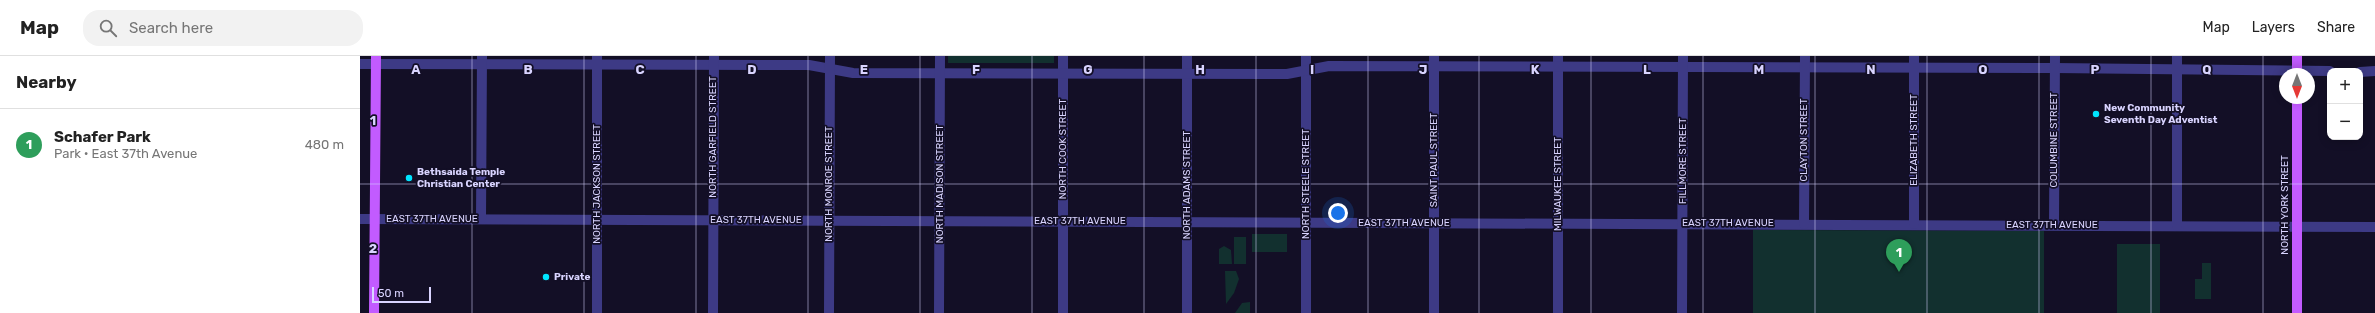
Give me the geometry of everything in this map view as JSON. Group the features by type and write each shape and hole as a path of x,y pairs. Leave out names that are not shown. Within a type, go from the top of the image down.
{"main road":[{"path":"2297,56 2297,68"},
{"path":"374,313 376,60"},
{"name":"NORTH YORK STREET","path":"2297,104 2297,313"}],"street":[{"name":"NORTH MONROE STREET","path":"829,313 830,56"},
{"name":"NORTH MADISON STREET","path":"939,313 940,56"},
{"name":"NORTH COOK STREET","path":"1063,56 1063,313"},
{"name":"NORTH ADAMS STREET","path":"1187,56 1187,313"},
{"name":"NORTH STEELE STREET","path":"1306,56 1306,313"},
{"name":"SAINT PAUL STREET","path":"1434,56 1434,313"},
{"name":"FILLMORE STREET","path":"1682,313 1683,56"},
{"name":"CLAYTON STREET","path":"1804,224 1805,56"},
{"name":"ELIZABETH STREET","path":"1914,56 1914,224"},
{"name":"COLUMBINE STREET","path":"2054,56 2054,224"},
{"path":"2177,226 2178,56"},
{"path":"360,64 376,60 713,60 809,66 853,73 1287,74 1306,69 1329,66 1434,67 1558,61 1683,67 2178,69 2279,72"},
{"path":"481,219 482,60"},
{"name":"NORTH JACKSON STREET","path":"597,60 597,313"},
{"name":"NORTH GARFIELD STREET","path":"713,60 713,313"},
{"name":"MILWAUKEE STREET","path":"1558,61 1558,313"},
{"path":"2315,72 2327,71"},
{"path":"2363,72 2375,72"},
{"name":"EAST 37TH AVENUE","path":"360,219 2054,224 2375,227"}],"green space":[{"path":"948,56 1054,56 1054,63 948,63"},
{"path":"1753,230 2044,231 2044,313 1753,313"},
{"path":"1252,234 1287,234 1287,252 1252,252"},
{"path":"1234,237 1246,237 1246,264 1234,264"},
{"path":"2117,244 2160,244 2160,313 2117,313"},
{"path":"1224,246 1231,250 1232,264 1219,264 1219,249"},
{"path":"2202,263 2211,263 2211,299 2195,299 2195,279 2202,279"},
{"path":"1225,271 1236,271 1239,279 1234,293 1226,304"},
{"path":"1250,302 1250,313 1235,313 1242,303"}],"place":[{"name":"New Community Seventh Day Adventist","path":"2096,114"},
{"name":"Bethsaida Temple Christian Center","path":"409,178"},
{"name":"Schafer Park","path":"1899,272"},
{"name":"Private","path":"546,277"}]}
